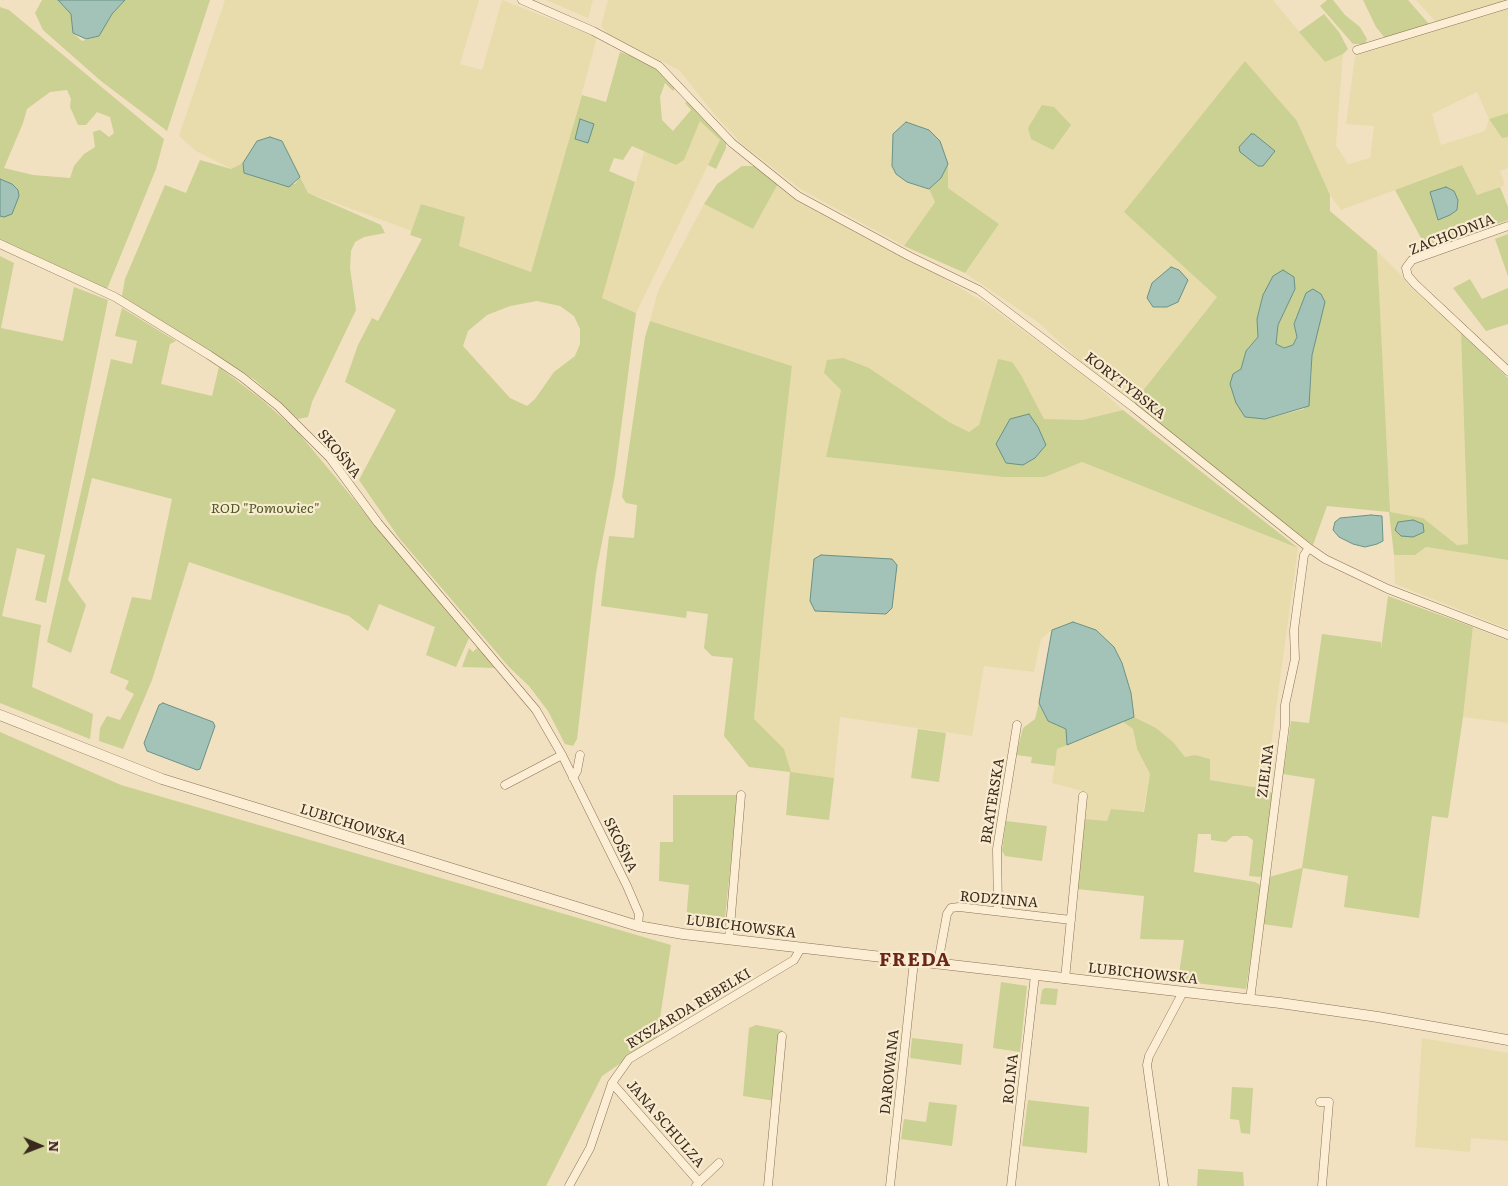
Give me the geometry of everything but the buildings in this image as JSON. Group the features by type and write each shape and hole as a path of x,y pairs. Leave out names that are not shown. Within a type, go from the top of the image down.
{"street":[{"name":"KORYTYBSKA","path":"522,0 593,31 659,66 732,143 798,196 909,256 979,290 1133,406 1309,548 1326,559 1388,589 1508,635"},
{"path":"1358,50 1508,4"},
{"name":"ZACHODNIA","path":"1508,226 1412,260 1406,268 1408,276 1415,284 1508,371"},
{"name":"SKOŚNA","path":"0,244 115,297 242,377 278,406 331,459 378,523 536,710 562,755 639,914 638,926"},
{"name":"ZIELNA","path":"1250,1000 1285,725 1285,705 1294,658 1294,630 1304,555 1309,548"},
{"name":"LUBICHOWSKA","path":"0,715 162,779 638,926 800,948 1250,1000 1378,1017 1508,1040"},
{"name":"BRATERSKA","path":"998,911 997,849 1017,725"},
{"path":"505,785 562,755"},
{"path":"572,778 577,771 580,755"},
{"path":"729,939 741,795"},
{"path":"1065,979 1084,796"},
{"name":"RODZINNA","path":"938,963 947,914 951,908 998,911 1071,920"},
{"name":"RYSZARDA REBELKI","path":"569,1186 590,1148 612,1083 629,1059 794,960 800,948"},
{"name":"DAROWANA","path":"890,1186 914,960"},
{"name":"ROLNA","path":"1011,1186 1035,975"},
{"path":"1164,1186 1147,1065 1149,1056 1183,992"},
{"path":"768,1186 782,1036"},
{"name":"JANA SCHULZA","path":"612,1083 698,1184 719,1163"},
{"path":"1320,1102 1328,1102 1322,1186"}],"shaded area":[{"path":"225,0 479,0 460,64 482,70 502,0 597,37 566,153 531,272 459,246 465,217 421,204 412,231 308,193 282,141 270,137 257,141 243,163 231,169 196,151 179,136"},
{"path":"546,0 593,0 588,18"},
{"path":"608,0 1273,0 1324,61 1343,54 1336,145 1348,164 1370,158 1374,126 1346,124 1355,56 1508,7 1508,113 1489,119 1502,138 1508,137 1508,168 1500,171 1505,185 1477,195 1462,165 1341,210 1330,195 1297,121 1244,61 1217,297 1130,407 1039,323 965,273 999,224 948,188 948,164 907,182 929,189 935,202 904,246 802,190 743,145 714,114 679,70 608,35 601,26","holes":["1477,92 1489,119 1485,131 1441,145 1432,114"]},
{"path":"1416,0 1502,0 1503,1 1436,22"},
{"path":"700,120 720,140 636,313 602,298 645,150 676,165 684,160"},
{"path":"779,182 984,302 1090,380 1123,410 1082,420 1044,420 1021,375 998,359 979,425 969,432 949,422 869,368 824,373 841,390 827,457 1003,477 1045,477 1082,462 1298,548 1265,789 1210,780 1195,755 1185,757 1173,742 1156,728 1134,717 1131,693 1122,663 1114,647 1052,630 1041,639 1034,672 984,666 972,736 840,717 834,778 790,772 784,749 754,719 792,366 650,321 658,291 704,204 753,229"},
{"path":"1377,251 1409,286 1461,332 1468,544 1457,545 1423,518 1389,512"},
{"path":"1426,547 1508,560 1508,629 1395,584 1394,555 1415,555"},
{"path":"1473,627 1508,641 1508,723 1463,717"},
{"path":"1122,721 1133,729 1137,749 1150,774 1143,812 1111,809 1107,821 1085,819 1086,792 1052,783 1057,749"},
{"path":"1422,1038 1508,1053 1508,1141 1471,1138 1470,1152 1415,1147"}],"green space":[{"path":"42,0 58,0 63,4 71,14 73,33 82,41 99,36 112,14 125,0 210,0 167,131 101,81 43,30 35,13"},
{"path":"1327,0 1333,0 1345,15 1360,27 1367,39 1365,44 1353,44 1320,6"},
{"path":"1363,0 1408,0 1429,24 1385,38 1376,27"},
{"path":"0,7 9,10 164,139 156,169 107,289 0,241","holes":["67,90 71,99 70,107 78,125 86,125 97,112 110,117 114,133 109,137 100,130 93,132 95,147 84,154 74,166 70,178 33,175 4,168 27,109 50,92"]},
{"path":"1324,14 1339,32 1348,49 1343,54 1325,62 1299,32"},
{"path":"620,52 645,61 677,85 673,91 665,83 660,97 662,120 673,131 691,110 685,103 690,99 726,141 726,148 716,169 708,165 720,140 700,121 684,160 676,165 632,146 623,160 614,158 609,171 635,182 602,298 636,313 615,475 596,573 577,739 573,746 565,744 548,711 529,686 509,667 399,538 359,480 396,410 345,382 358,345 372,318 378,321 422,239 410,235 421,204 465,217 459,246 531,272 582,95 606,102","holes":["537,301 560,306 574,316 580,329 580,344 575,356 554,372 535,399 527,406 510,398 463,346 468,331 487,315 510,306"]},
{"path":"1245,61 1297,121 1330,195 1330,211 1377,251 1390,512 1423,518 1457,545 1468,544 1461,332 1508,378 1508,560 1426,547 1415,555 1394,555 1389,512 1327,506 1313,545 1130,407 1217,297 1124,212","holes":["1295,289 1278,325 1276,344 1284,348 1293,345 1297,337 1294,324 1306,293 1317,329 1312,355 1311,384 1304,409 1265,419 1233,374 1241,369 1246,351 1258,337 1257,319 1263,295"]},
{"path":"1042,105 1054,107 1071,125 1053,150 1031,139 1028,128"},
{"path":"1508,113 1508,137 1502,138 1489,119"},
{"path":"200,160 231,169 243,163 244,173 295,184 300,177 308,193 381,225 385,233 364,237 355,242 351,251 350,268 356,310 312,402 308,417 298,419 255,380 122,296 125,279 165,185 186,193"},
{"path":"948,164 948,188 999,224 965,273 904,246 935,202 929,189 941,178"},
{"path":"1462,165 1477,195 1500,187 1508,207 1508,220 1427,249 1395,190"},
{"path":"742,166 754,166 779,182 753,229 704,204 717,184"},
{"path":"1508,234 1508,276 1495,239"},
{"path":"0,256 14,263 1,328 63,341 74,287 108,300 46,603 35,600 45,555 17,548 2,616 41,625 32,687 93,714 90,739 0,703"},
{"path":"1470,279 1482,299 1508,288 1508,324 1486,331 1453,288"},
{"name":"ROD \"Pomowiec\"","path":"122,308 176,341 170,344 161,384 212,396 219,367 261,399 297,431 469,638 456,667 426,655 435,627 379,604 368,631 349,616 189,562 152,680 123,749 99,741 100,728 107,716 120,720 134,694 125,689 129,681 110,673 132,597 151,600 172,499 92,478 68,580 86,605 71,653 47,642 111,359 132,364 137,341 115,336"},
{"path":"650,321 792,366 754,719 784,749 791,772 834,778 829,820 786,815 790,772 749,767 724,736 733,658 712,656 704,648 708,614 687,611 686,618 601,606 609,536 634,538 637,505 626,503 622,497 645,337"},
{"path":"843,358 869,368 949,422 969,432 979,425 998,359 1012,362 1044,419 1082,420 1123,410 1298,548 1082,462 1045,477 1003,477 826,457 841,390 824,373 827,360"},
{"path":"1388,596 1473,627 1463,717 1448,818 1432,816 1419,918 1344,907 1348,876 1303,868 1292,928 1262,924 1269,877 1302,868 1315,779 1283,774 1291,721 1309,723 1322,634 1381,642 1381,649"},
{"path":"469,648 473,652 477,648 497,668 462,667"},
{"path":"1039,703 1048,721 1066,729 1067,745 1057,749 1055,766 1031,763 1032,757 1016,755 1023,728 1035,719"},
{"path":"1134,717 1156,728 1173,742 1185,757 1195,755 1210,759 1210,780 1265,789 1274,794 1264,874 1260,877 1249,876 1253,840 1247,836 1233,836 1226,842 1211,840 1211,834 1198,834 1194,872 1255,882 1262,886 1246,989 1178,981 1184,940 1140,939 1144,896 1077,889 1085,819 1107,821 1111,809 1144,812 1150,774 1137,749 1133,729 1122,721"},
{"path":"918,729 946,733 939,782 911,778"},
{"path":"0,732 121,785 671,945 657,1038 602,1076 546,1186 0,1186"},
{"path":"673,795 738,795 724,927 686,921 689,885 659,881 660,842 673,842"},
{"path":"1006,821 1047,826 1042,861 1005,856 1002,851"},
{"path":"1001,982 1027,986 1020,1052 993,1048"},
{"path":"1045,988 1058,989 1056,1005 1040,1004 1042,990"},
{"path":"756,1025 782,1030 775,1101 743,1096 749,1028"},
{"path":"912,1038 963,1044 961,1065 910,1058"},
{"path":"1232,1087 1253,1088 1250,1134 1241,1133 1239,1120 1230,1119"},
{"path":"1028,1100 1089,1107 1087,1153 1022,1146"},
{"path":"929,1102 957,1105 952,1146 901,1139 904,1119 926,1122"},
{"path":"1198,1169 1243,1172 1244,1186 1197,1186"}],"water":[{"path":"58,0 125,0 112,14 99,36 86,39 73,33 71,14"},
{"path":"580,119 594,124 588,143 575,139"},
{"path":"906,122 929,130 940,141 948,164 941,178 929,189 907,182 896,174 892,166 893,134"},
{"path":"1251,134 1254,134 1275,151 1263,166 1258,166 1240,152 1239,147"},
{"path":"270,137 282,141 300,177 289,187 244,173 243,163 257,141"},
{"path":"0,179 12,184 18,190 19,196 12,214 4,217 0,216"},
{"path":"1446,187 1454,191 1458,200 1457,210 1438,220 1430,192"},
{"path":"1171,267 1179,270 1188,280 1178,302 1167,307 1153,307 1147,298 1152,283"},
{"path":"1283,270 1294,277 1295,289 1278,325 1276,344 1284,348 1293,345 1297,337 1294,324 1306,293 1313,289 1321,294 1325,302 1312,355 1309,406 1265,419 1245,417 1236,403 1230,384 1233,374 1241,369 1246,351 1258,337 1257,319 1263,295 1273,276"},
{"path":"1029,414 1038,427 1046,445 1035,458 1023,465 1006,463 996,444 1010,419"},
{"path":"1371,515 1382,516 1383,541 1377,544 1365,547 1353,544 1339,537 1333,530 1335,522 1340,518"},
{"path":"1413,520 1423,524 1424,532 1413,537 1401,536 1395,530 1398,522"},
{"path":"821,555 892,559 897,565 892,608 886,614 815,611 810,601 814,559"},
{"path":"1073,622 1096,630 1114,647 1122,663 1131,693 1134,717 1067,745 1066,729 1048,721 1039,703 1052,630"},
{"path":"163,703 213,722 215,726 200,769 197,770 147,751 144,743 159,705"}],"district":[{"name":"FREDA","path":"915,960"}]}
